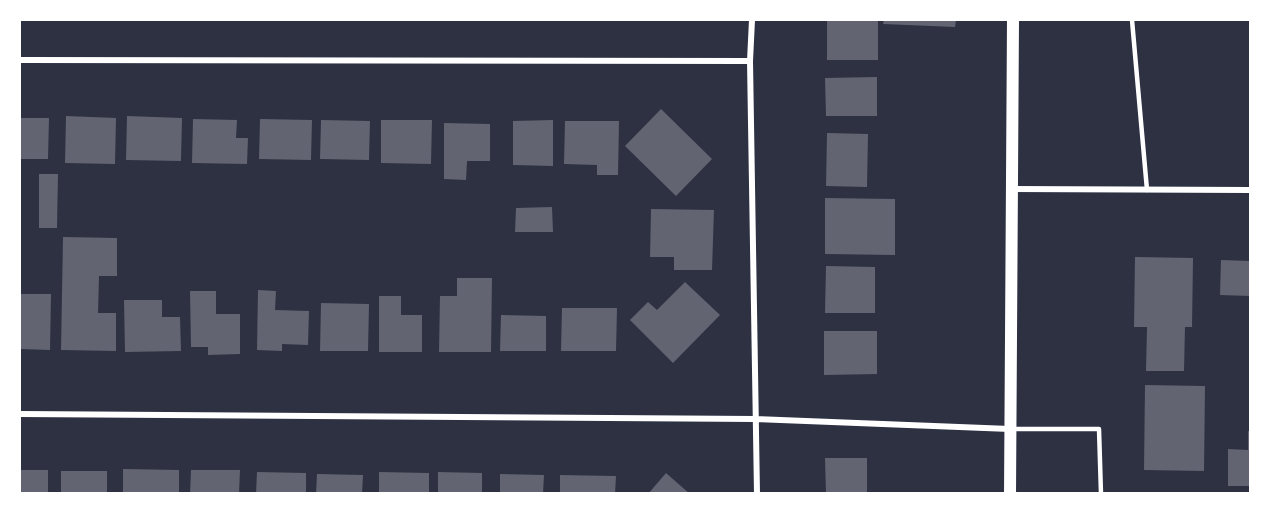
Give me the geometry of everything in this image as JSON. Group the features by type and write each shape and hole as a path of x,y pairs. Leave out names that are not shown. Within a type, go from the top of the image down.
{"main road":[{"path":"1010,494 1013,20"}],"street":[{"path":"752,20 750,61 757,494"},
{"path":"20,60 750,61"},
{"path":"1012,189 1251,190"},
{"path":"20,414 755,419 1011,429"}],"lane":[{"path":"1132,20 1147,190"},
{"path":"1011,429 1100,429 1101,494"}],"building":[{"path":"827,20 878,20 878,60 827,60"},
{"path":"884,20 956,20 955,27 883,24"},
{"path":"877,77 877,116 826,116 825,78"},
{"path":"661,109 712,159 676,196 625,146"},
{"path":"66,116 116,118 115,164 65,163"},
{"path":"127,116 182,118 181,161 126,160"},
{"path":"20,118 49,118 48,159 20,159"},
{"path":"193,119 237,120 236,138 248,138 247,164 192,163"},
{"path":"260,119 312,120 311,160 259,159"},
{"path":"321,120 370,121 369,160 320,159"},
{"path":"381,120 432,120 431,164 381,163"},
{"path":"553,120 553,166 513,165 513,121"},
{"path":"565,121 619,121 618,175 597,175 597,165 564,164"},
{"path":"444,123 490,124 490,161 467,161 466,180 444,179"},
{"path":"827,133 868,134 867,187 826,186"},
{"path":"39,174 58,174 57,228 39,228"},
{"path":"825,198 895,199 895,255 825,254"},
{"path":"552,207 553,232 515,232 516,208"},
{"path":"651,209 714,210 712,270 674,270 674,257 650,257"},
{"path":"63,237 117,238 117,276 99,276 98,313 116,313 116,351 61,350"},
{"path":"1135,257 1193,258 1192,327 1185,327 1184,371 1146,371 1147,327 1134,327"},
{"path":"1221,260 1250,261 1250,296 1220,295"},
{"path":"826,266 875,267 875,313 825,313"},
{"path":"457,278 492,278 491,352 439,352 440,296 457,296"},
{"path":"685,282 720,315 673,363 630,320 648,302 657,310"},
{"path":"258,290 276,291 275,310 309,311 308,345 282,344 282,351 257,350"},
{"path":"190,291 216,291 216,314 240,314 240,354 208,355 208,347 191,347"},
{"path":"20,294 51,294 50,350 20,349"},
{"path":"379,296 401,296 401,315 422,315 422,352 379,352"},
{"path":"124,300 162,300 162,317 180,317 181,351 125,352"},
{"path":"321,303 369,304 368,351 320,351"},
{"path":"562,308 617,308 616,351 561,351"},
{"path":"501,315 546,316 546,351 500,351"},
{"path":"824,331 877,331 877,374 824,375"},
{"path":"1145,385 1205,386 1204,471 1144,470"},
{"path":"1248,431 1250,431 1250,486 1228,486 1228,449 1248,450"},
{"path":"825,458 867,458 867,494 826,494"},
{"path":"123,469 179,470 179,494 123,494"},
{"path":"20,470 48,470 48,494 20,494"},
{"path":"191,470 240,470 239,494 190,494"},
{"path":"61,471 107,471 107,494 61,494"},
{"path":"257,472 306,473 306,494 256,494"},
{"path":"379,472 429,473 429,494 379,494"},
{"path":"438,472 482,473 482,494 438,494"},
{"path":"666,473 690,494 648,494"},
{"path":"317,474 363,475 362,494 316,494"},
{"path":"500,474 544,475 543,494 500,494"},
{"path":"560,475 616,476 615,494 560,494"}]}
